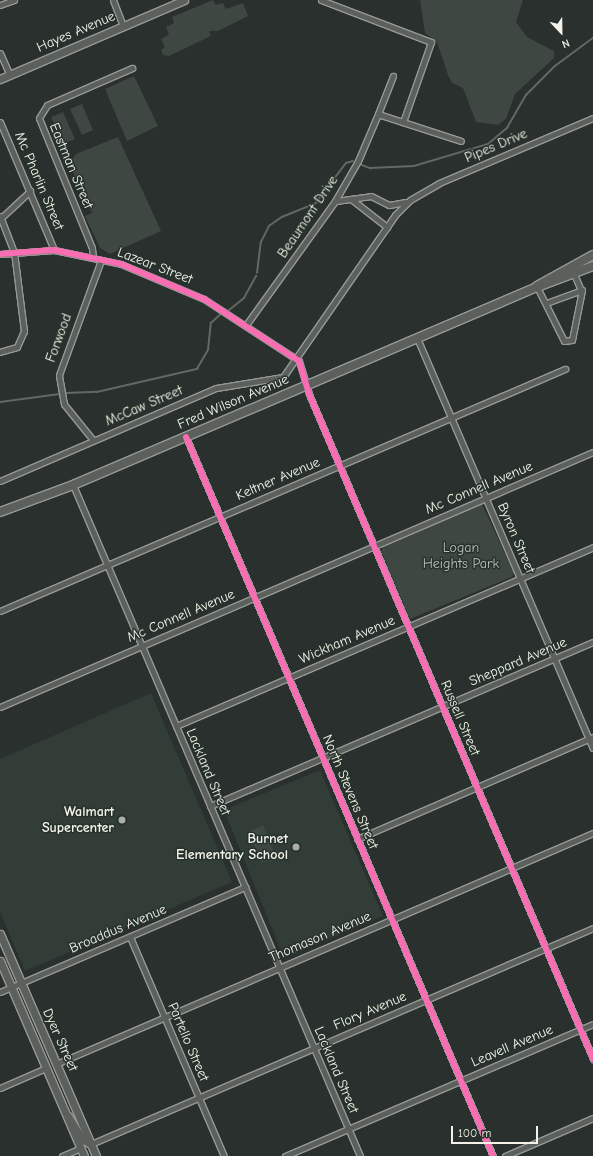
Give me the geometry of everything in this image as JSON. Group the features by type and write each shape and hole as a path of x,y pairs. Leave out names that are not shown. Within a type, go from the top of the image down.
{"main road":[{"name":"Hayes Avenue","path":"0,79 184,0"},
{"name":"Fred Wilson Avenue","path":"537,287 591,256"},
{"name":"Fred Wilson Avenue","path":"0,519 3,512 73,485 537,287 593,266"},
{"path":"574,274 593,270"},
{"name":"Dyer Street","path":"0,934 96,1156"},
{"name":"Dyer Street","path":"0,961 84,1156"},
{"path":"66,1115 73,1119 83,1140 91,1144"},
{"path":"81,1148 91,1156"}],"street":[{"path":"0,5 14,0"},
{"path":"113,0 123,26"},
{"path":"321,0 417,36 433,45 403,122"},
{"path":"0,54 10,75"},
{"name":"Eastman Street","path":"93,258 92,248 39,118 47,105 132,68"},
{"name":"Beaumont Drive","path":"246,325 335,201 358,161 393,76"},
{"path":"378,114 461,141"},
{"name":"Pipes Drive","path":"335,201 371,196 398,206 439,183 593,118"},
{"name":"Mc Pharlin Street","path":"0,122 54,250"},
{"path":"0,352 17,347 24,334 14,252 0,217 30,191"},
{"path":"351,199 387,227"},
{"name":"Pipes Drive","path":"296,359 387,227 410,200"},
{"name":"Lazear Street","path":"0,254 54,250 101,260 196,295 246,325 296,359"},
{"name":"Forwood","path":"93,440 64,404 59,375 101,260"},
{"path":"537,287 564,341 572,340 582,294 574,274"},
{"path":"546,303 580,288"},
{"name":"Byron Street","path":"417,338 555,659 591,738 593,748"},
{"name":"Russell Street","path":"296,359 339,466 593,1059"},
{"name":"McCaw Street","path":"0,480 222,386 283,377 296,359"},
{"name":"Keltner Avenue","path":"0,611 565,369"},
{"name":"North Stevens Street","path":"186,437 219,518 493,1156"},
{"name":"Mc Connell Avenue","path":"0,707 593,452"},
{"name":"Lackland Street","path":"73,485 360,1156"},
{"name":"Wickham Avenue","path":"176,726 593,547"},
{"name":"Sheppard Avenue","path":"210,806 593,642"},
{"path":"357,839 591,738"},
{"name":"Thomason Avenue","path":"56,1064 593,833"},
{"name":"Broaddus Avenue","path":"0,992 245,887"},
{"name":"Flory Avenue","path":"91,1144 593,928"},
{"name":"Partello Street","path":"130,937 224,1156"},
{"name":"Leavell Avenue","path":"285,1156 593,1024"},
{"path":"0,1088 46,1068"},
{"path":"505,1156 593,1118"},
{"path":"62,1156 81,1148"}],"shaded area":[{"path":"151,693 232,882 25,971 0,912 0,759"},
{"name":"Burnet Elementary School","path":"320,770 383,916 284,958 224,810"}],"green space":[{"path":"213,0 216,5 223,3 226,9 243,3 248,16 218,31 209,31 211,36 169,56 163,55 161,50 165,47 161,39 169,35 166,27 174,23 172,17"},
{"path":"420,0 523,0 516,22 527,37 554,51 554,58 515,94 506,119 498,125 476,122 463,88 452,83 448,75 437,42 425,33"},
{"path":"134,76 158,126 127,141 105,89"},
{"path":"82,104 93,130 82,135 70,109"},
{"path":"63,112 75,139 63,144 51,117"},
{"path":"118,137 161,231 110,254 100,248 85,216 92,213 69,164 76,154"},
{"name":"Logan Heights Park","path":"482,504 514,573 512,577 410,619 381,551 383,547"},
{"path":"263,825 276,857 262,863 248,832"}],"waterway":[{"path":"362,165 370,168 414,166 488,144 507,128 526,95 555,66 593,38"},
{"path":"257,273 261,242 269,226 282,217 315,204 346,163 353,161"},
{"path":"228,311 244,298 256,276"},
{"path":"65,393 97,392 197,369 208,350 211,323 220,315"},
{"path":"0,402 59,394"}],"cycle path":[{"path":"0,254 54,250 121,264 204,299 299,361 309,394 593,1059"},
{"path":"186,437 493,1156"}],"place":[{"name":"Walmart Supercenter","path":"122,820"},
{"name":"Burnet Elementary School","path":"296,847"}]}
